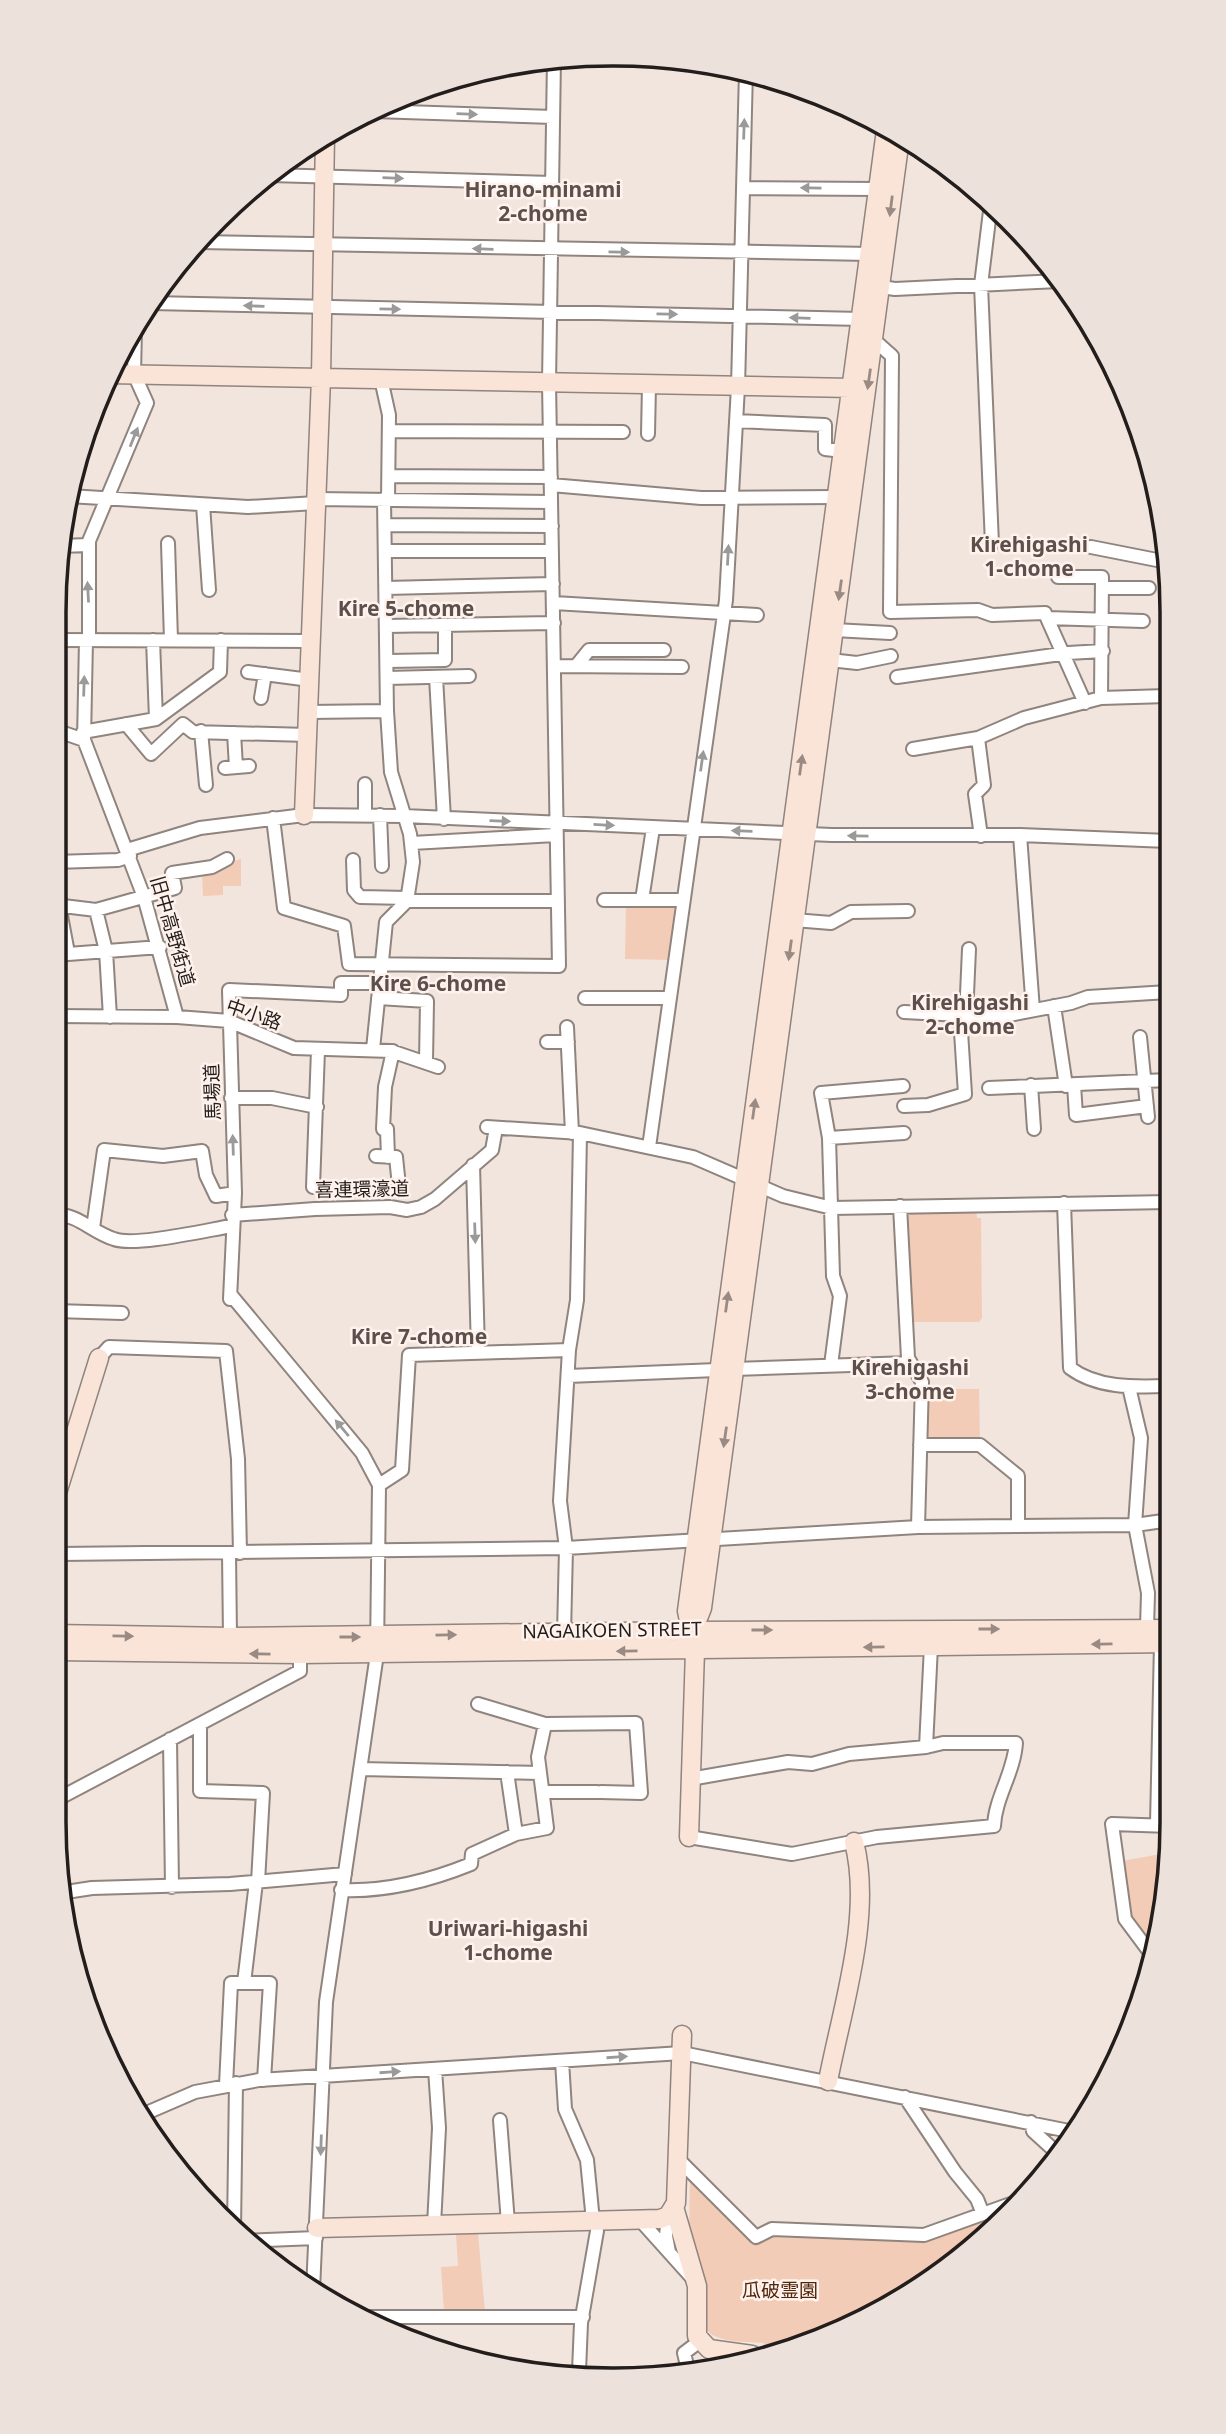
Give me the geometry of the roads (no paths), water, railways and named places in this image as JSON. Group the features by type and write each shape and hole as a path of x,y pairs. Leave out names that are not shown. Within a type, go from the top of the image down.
{"street":[{"path":"273,818 284,908 344,926 349,964 559,966 549,383 554,70"},
{"path":"649,1147 723,612 738,387 746,83"},
{"path":"396,112 553,117"},
{"path":"690,1779 788,1762 812,1764 849,1754 926,1747 943,1742 1016,1743 1015,1764 994,1816 994,1826 855,1842 792,1854 689,1837 690,1779 695,1650 694,1631 687,1611 703,1540 842,520 874,340 870,254 885,139"},
{"path":"751,1180 794,920 799,833 834,630 842,520 837,497 861,319 873,286 898,148"},
{"path":"304,815 321,378 325,149"},
{"path":"285,175 552,183"},
{"path":"743,187 879,189"},
{"path":"988,217 981,285 992,544"},
{"path":"212,242 741,254 870,254"},
{"path":"873,286 1048,282"},
{"path":"163,303 861,319"},
{"path":"874,340 892,356 890,612 978,610 992,615 1045,613 1085,703"},
{"path":"83,736 88,640 88,545 104,497 147,403 134,374 135,350"},
{"path":"122,374 852,388"},
{"path":"373,1049 386,922 407,899 412,881 412,844 391,772 387,711 385,525 389,415 381,379"},
{"path":"648,434 649,385"},
{"path":"736,421 825,425 825,449 843,451"},
{"path":"389,431 623,432"},
{"path":"388,476 551,481 701,498 837,497"},
{"path":"79,496 248,507 386,499 391,502 551,502"},
{"path":"203,505 209,590"},
{"path":"385,525 552,526"},
{"path":"168,543 172,640"},
{"path":"71,546 88,545"},
{"path":"1091,547 1157,560"},
{"path":"385,551 552,551"},
{"path":"1058,576 1102,577 1101,698"},
{"path":"386,588 553,584"},
{"path":"1102,587 1149,588"},
{"path":"554,603 757,615"},
{"path":"1047,618 1143,621"},
{"path":"387,626 554,623"},
{"path":"388,661 445,660 445,625"},
{"path":"834,630 890,633"},
{"path":"66,640 312,641"},
{"path":"153,640 156,719"},
{"path":"66,732 83,736 156,719 220,672 222,640"},
{"path":"576,667 589,650 664,650"},
{"path":"897,677 1062,654 1103,651"},
{"path":"830,660 857,663 891,656"},
{"path":"555,666 682,667"},
{"path":"248,672 310,680"},
{"path":"261,698 265,674"},
{"path":"387,678 469,676"},
{"path":"436,677 444,819"},
{"path":"913,749 978,738 1024,718 1101,698 1160,696"},
{"path":"309,712 387,711"},
{"path":"126,724 151,754 183,724 193,732 307,736"},
{"path":"201,731 206,785"},
{"path":"234,733 237,767"},
{"name":"旧中高野街道","path":"83,736 144,897 160,947 177,1017"},
{"path":"978,738 984,785 975,794 981,836"},
{"path":"365,784 365,815"},
{"path":"66,862 118,860 129,853 200,828 304,815 404,816 555,829"},
{"path":"380,816 382,866"},
{"path":"642,900 653,828"},
{"path":"412,844 555,829 653,828 910,837 1020,835 1160,841"},
{"path":"1020,835 1033,1010"},
{"path":"66,906 96,910 175,888 172,873 212,867 227,859"},
{"path":"353,860 354,890 360,897 556,901"},
{"path":"604,900 683,900"},
{"path":"96,910 106,951 110,1017"},
{"path":"794,920 831,923 851,912 908,911"},
{"path":"66,954 160,947"},
{"path":"904,1106 928,1105 965,1094 963,1017 970,949"},
{"name":"馬場道","path":"232,1221 235,1193 229,990 341,995 341,983 378,983"},
{"path":"904,1012 999,1017 1088,997 1160,992"},
{"name":"中小路","path":"66,1016 177,1017 229,1021 294,1048 373,1049 432,1064 427,1001 378,998"},
{"path":"585,998 669,998"},
{"path":"1054,1006 1076,1115 1147,1112 1140,1037"},
{"path":"564,1634 566,1548 560,1501 569,1350 577,1300 576,1133 567,1027"},
{"path":"547,1042 568,1042"},
{"path":"313,1187 318,1050"},
{"path":"393,1052 385,1087 382,1156 396,1157 399,1186"},
{"path":"989,1088 1160,1080"},
{"path":"1031,1085 1034,1129"},
{"path":"831,1365 840,1296 833,1276 829,1138 821,1093 903,1086"},
{"path":"231,1098 272,1098 317,1107"},
{"name":"喜連環濠道","path":"66,1215 115,1240 146,1239 232,1221 315,1209 390,1207 407,1210 435,1199 492,1150 495,1128 576,1133"},
{"path":"576,1133 693,1157 783,1196 832,1208 1160,1202"},
{"path":"829,1138 904,1133"},
{"path":"93,1228 104,1150 163,1156 202,1152 206,1175 216,1196 235,1193"},
{"path":"473,1165 478,1350"},
{"path":"1064,1203 1070,1368 1083,1378 1129,1387 1160,1386"},
{"path":"900,1206 910,1363 922,1382 918,1527"},
{"path":"232,1221 230,1297 362,1453 379,1485 377,1645 326,2002 314,2278"},
{"path":"66,1311 122,1313"},
{"path":"66,1464 99,1358 108,1348 226,1351 238,1459 230,1637"},
{"path":"379,1485 402,1470 409,1355 478,1350 569,1350"},
{"path":"568,1376 910,1363"},
{"path":"1129,1387 1141,1438 1135,1525 1148,1593 1147,1628"},
{"path":"920,1445 980,1446 1018,1476 1018,1526"},
{"path":"66,1554 566,1548 918,1527 1135,1525 1160,1521"},
{"name":"NAGAIKOEN STREET","path":"66,1650 300,1654 377,1645 564,1634 694,1631 1147,1628 1160,1634"},
{"name":"NAGAIKOEN STREET","path":"66,1634 230,1637 377,1645 695,1650 1160,1638"},
{"path":"926,1747 931,1646"},
{"path":"66,1795 300,1671 300,1654"},
{"path":"478,1704 545,1724 636,1723 641,1793 543,1792"},
{"path":"341,1890 376,1891 434,1879 471,1864 472,1854 516,1834 547,1828 538,1757 545,1724"},
{"path":"200,1725 200,1791 263,1793 257,1882 244,1983"},
{"path":"170,1739 172,1887"},
{"path":"1145,1946 1125,1919 1112,1824 1157,1824 1160,1768"},
{"path":"360,1769 540,1773"},
{"path":"507,1772 516,1834"},
{"path":"828,2081 858,1927 860,1863 855,1842"},
{"path":"71,1891 92,1888 257,1882 345,1874"},
{"path":"234,2213 231,1983 270,1983 264,2080"},
{"path":"669,2252 666,2236 678,2159 682,2035"},
{"path":"150,2110 195,2092 264,2080 682,2053 1064,2129"},
{"path":"562,2061 565,2109 587,2160 595,2226 579,2366"},
{"path":"434,2225 439,2128 435,2069"},
{"path":"905,2097 955,2172 977,2199 983,2214"},
{"path":"500,2120 508,2223"},
{"path":"1031,2123 1032,2130 1051,2148"},
{"path":"678,2159 755,2237 772,2229 924,2235 997,2209"},
{"path":"261,2239 434,2225 508,2223 595,2226 640,2220 671,2212"},
{"path":"671,2212 696,2282 694,2328 700,2341 709,2348 738,2353"},
{"path":"640,2220 696,2282"},
{"path":"384,2317 583,2317"},
{"path":"686,2363 684,2353 700,2341"}],"district":[{"name":"Hirano-minami 2-chome","path":"543,202"},
{"name":"Kirehigashi 1-chome","path":"1029,557"},
{"name":"Kire 5-chome","path":"406,609"},
{"name":"Kire 6-chome","path":"438,984"},
{"name":"Kirehigashi 2-chome","path":"970,1015"},
{"name":"Kire 7-chome","path":"419,1337"},
{"name":"Kirehigashi 3-chome","path":"910,1380"},
{"name":"Uriwari-higashi 1-chome","path":"508,1941"}],"park label":[{"name":"瓜破霊園","path":"780,2290"}]}
